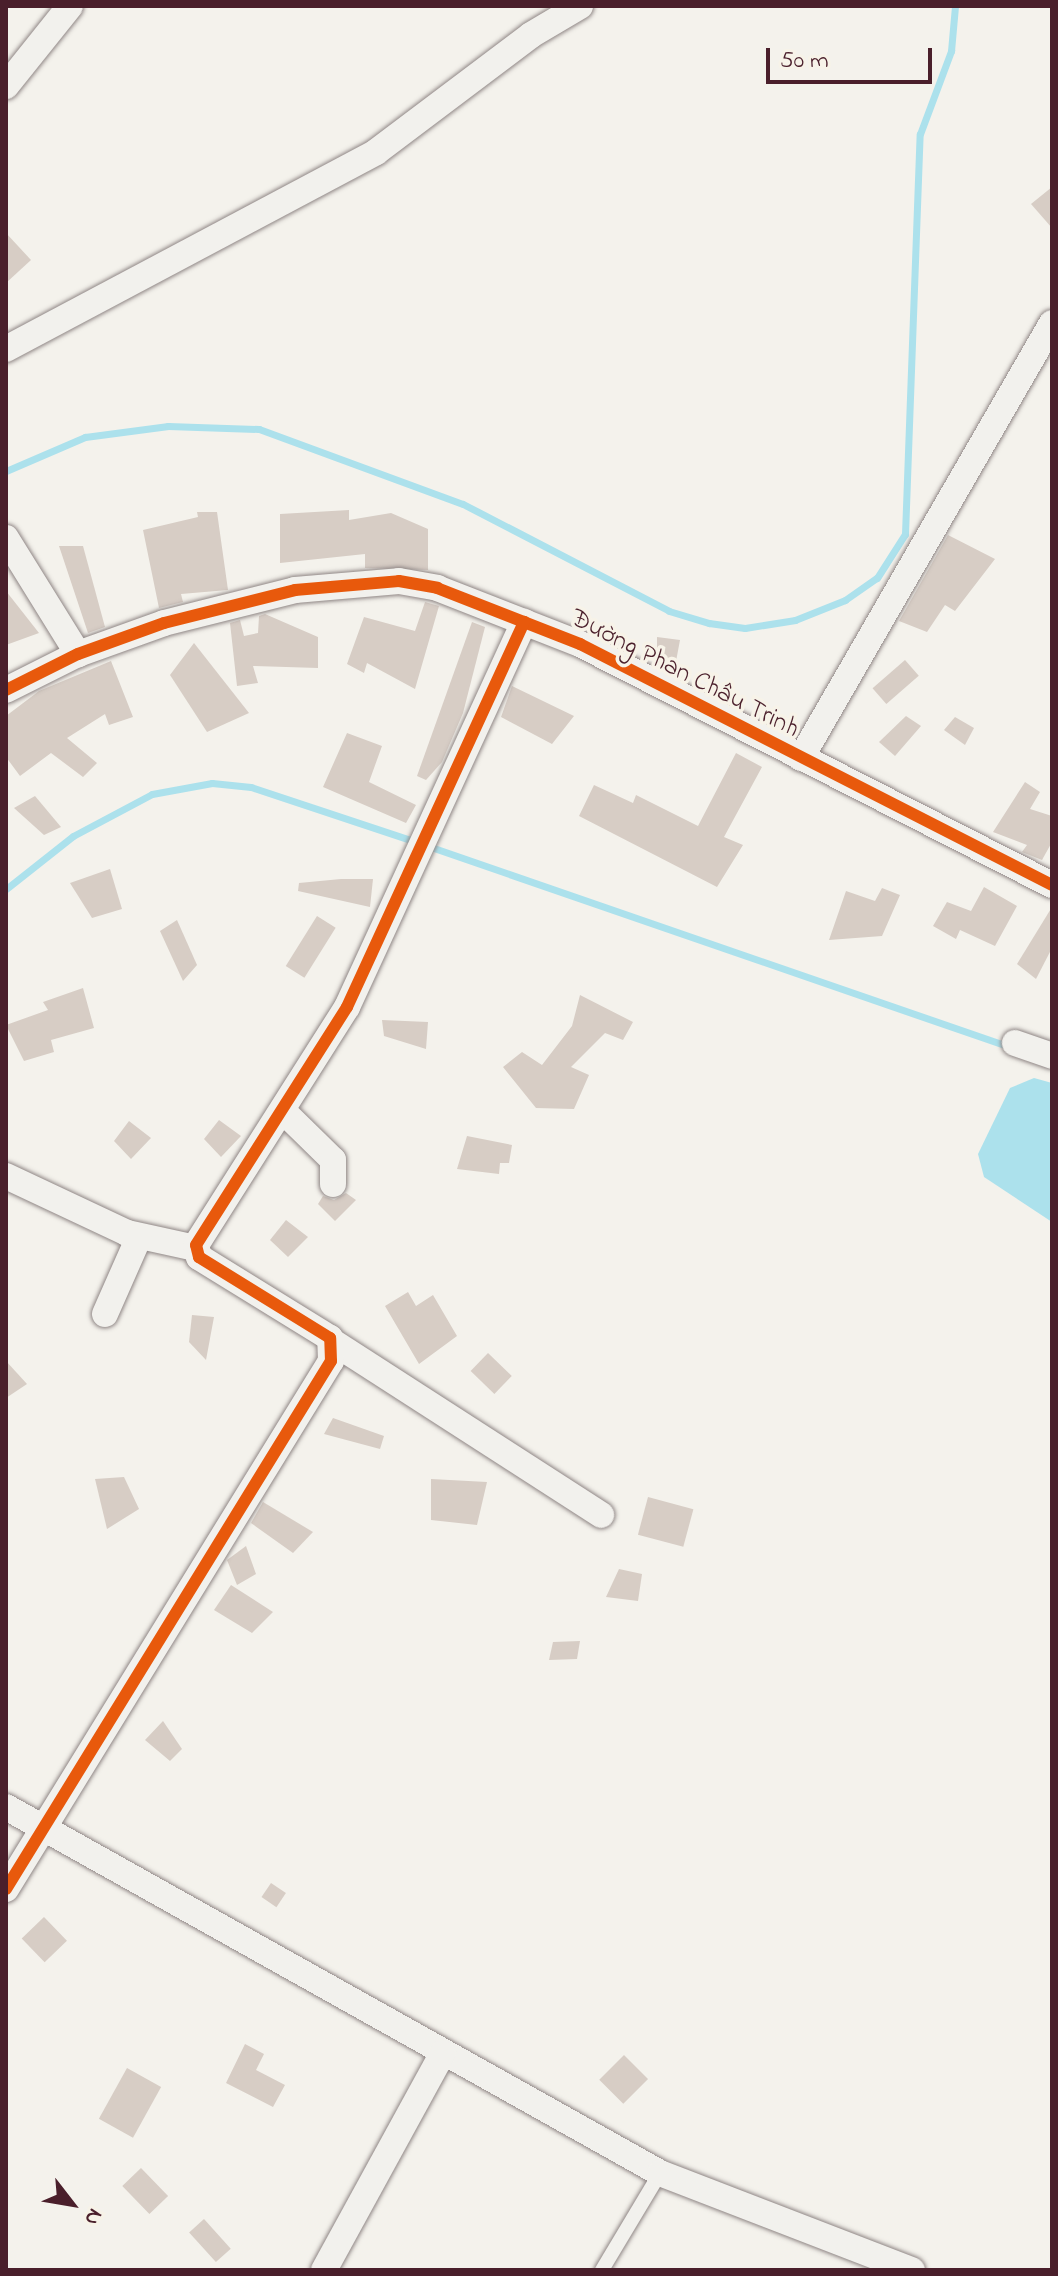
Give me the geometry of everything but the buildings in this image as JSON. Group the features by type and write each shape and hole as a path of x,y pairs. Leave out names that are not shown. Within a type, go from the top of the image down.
{"street":[{"path":"6,86 70,6"},
{"path":"6,349 376,152 531,35 580,6"},
{"path":"801,758 1052,323"},
{"path":"6,538 78,654"},
{"name":"Đường Phan Châu Trinh","path":"6,690 78,654 164,623 295,590 399,581 437,588 524,622 1052,885"},
{"path":"195,1248 347,1007 524,622"},
{"path":"1015,1043 1052,1056"},
{"path":"283,1111 333,1160 333,1184"},
{"path":"6,1176 139,1237 195,1248"},
{"path":"105,1314 139,1237"},
{"path":"195,1248 199,1257 601,1515"},
{"path":"6,1889 331,1361 333,1342"},
{"path":"6,1807 660,2173 912,2270"},
{"path":"324,2270 443,2053"}],"lane":[{"path":"602,2270 660,2173"}],"water":[{"path":"1034,1078 1052,1083 1052,1222 984,1177 978,1154 1010,1088"}],"waterway":[{"path":"6,471 85,437 168,426 259,429 463,504 669,611 709,623 745,628 795,620 845,600 877,578 905,534 920,134 951,51 955,6"},
{"path":"6,889 73,836 152,794 212,783 251,787 416,842"},
{"path":"428,846 1010,1047"}],"cycle path":[{"path":"6,690 78,654 164,623 295,590 399,581 437,588 580,644 1052,885"},
{"path":"6,1889 331,1361 330,1338 199,1257 196,1245 347,1007 524,622"}]}
